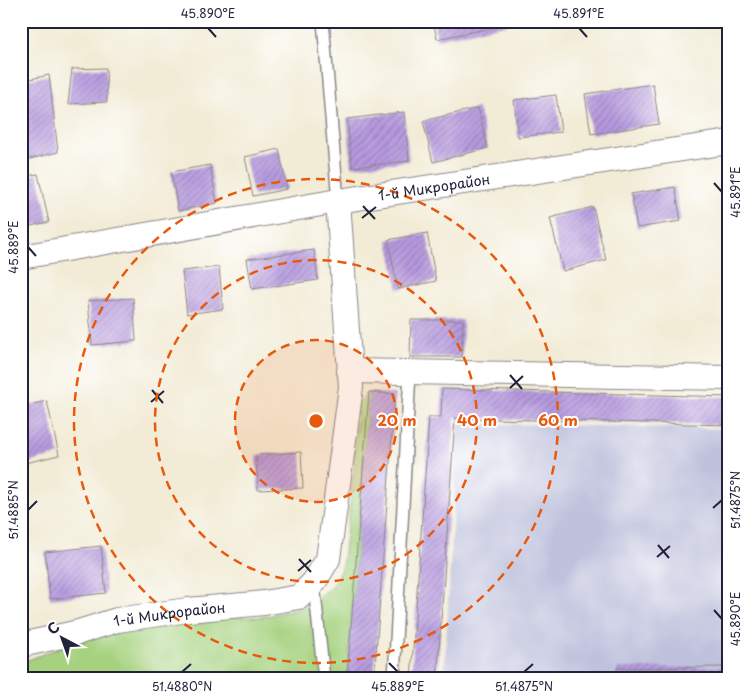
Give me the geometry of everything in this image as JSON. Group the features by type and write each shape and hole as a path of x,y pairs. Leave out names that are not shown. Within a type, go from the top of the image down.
{"street":[{"name":"1-й Микрорайон","path":"21,257 338,201 729,142"},
{"name":"1-й Микрорайон","path":"21,645 79,632 117,620 188,610 264,603 299,597 314,582 328,559 351,387 338,201"},
{"path":"349,371 729,378"}],"lane":[{"path":"323,21 338,201"},
{"path":"394,679 410,372"},
{"path":"314,582 324,679"}],"shaded area":[{"path":"458,423 729,429 729,679 444,679"}],"green space":[{"path":"369,392 347,679 21,679 21,663 78,640 119,630 189,618 262,617 299,609 332,587 342,567 354,473 357,404"}],"building":[{"path":"433,21 519,21 520,22 437,39"},
{"path":"106,68 107,102 68,104 72,69"},
{"path":"49,75 58,152 26,160 21,120 21,81"},
{"path":"653,84 659,124 591,134 585,94"},
{"path":"556,95 561,132 518,137 514,100"},
{"path":"478,108 488,148 433,162 423,121"},
{"path":"404,112 409,161 352,167 347,119"},
{"path":"279,149 287,189 253,196 245,157"},
{"path":"210,165 217,203 178,211 171,172"},
{"path":"38,174 49,222 21,228 21,177"},
{"path":"675,187 681,221 637,228 631,194"},
{"path":"593,207 606,260 563,271 550,218"},
{"path":"427,233 436,281 398,289 388,240"},
{"path":"314,250 318,280 252,289 247,259"},
{"path":"219,267 223,309 187,314 182,271"},
{"path":"133,298 136,341 92,345 88,301"},
{"path":"411,320 463,320 462,357 410,357"},
{"path":"442,389 729,397 729,425 455,418 437,679 411,679 429,417 441,417"},
{"path":"369,392 395,394 374,679 347,679"},
{"path":"47,401 59,455 21,464 21,407"},
{"path":"301,452 303,488 258,490 256,455"},
{"path":"101,546 106,593 50,599 45,552"},
{"path":"729,667 729,679 617,679 617,668"}]}
